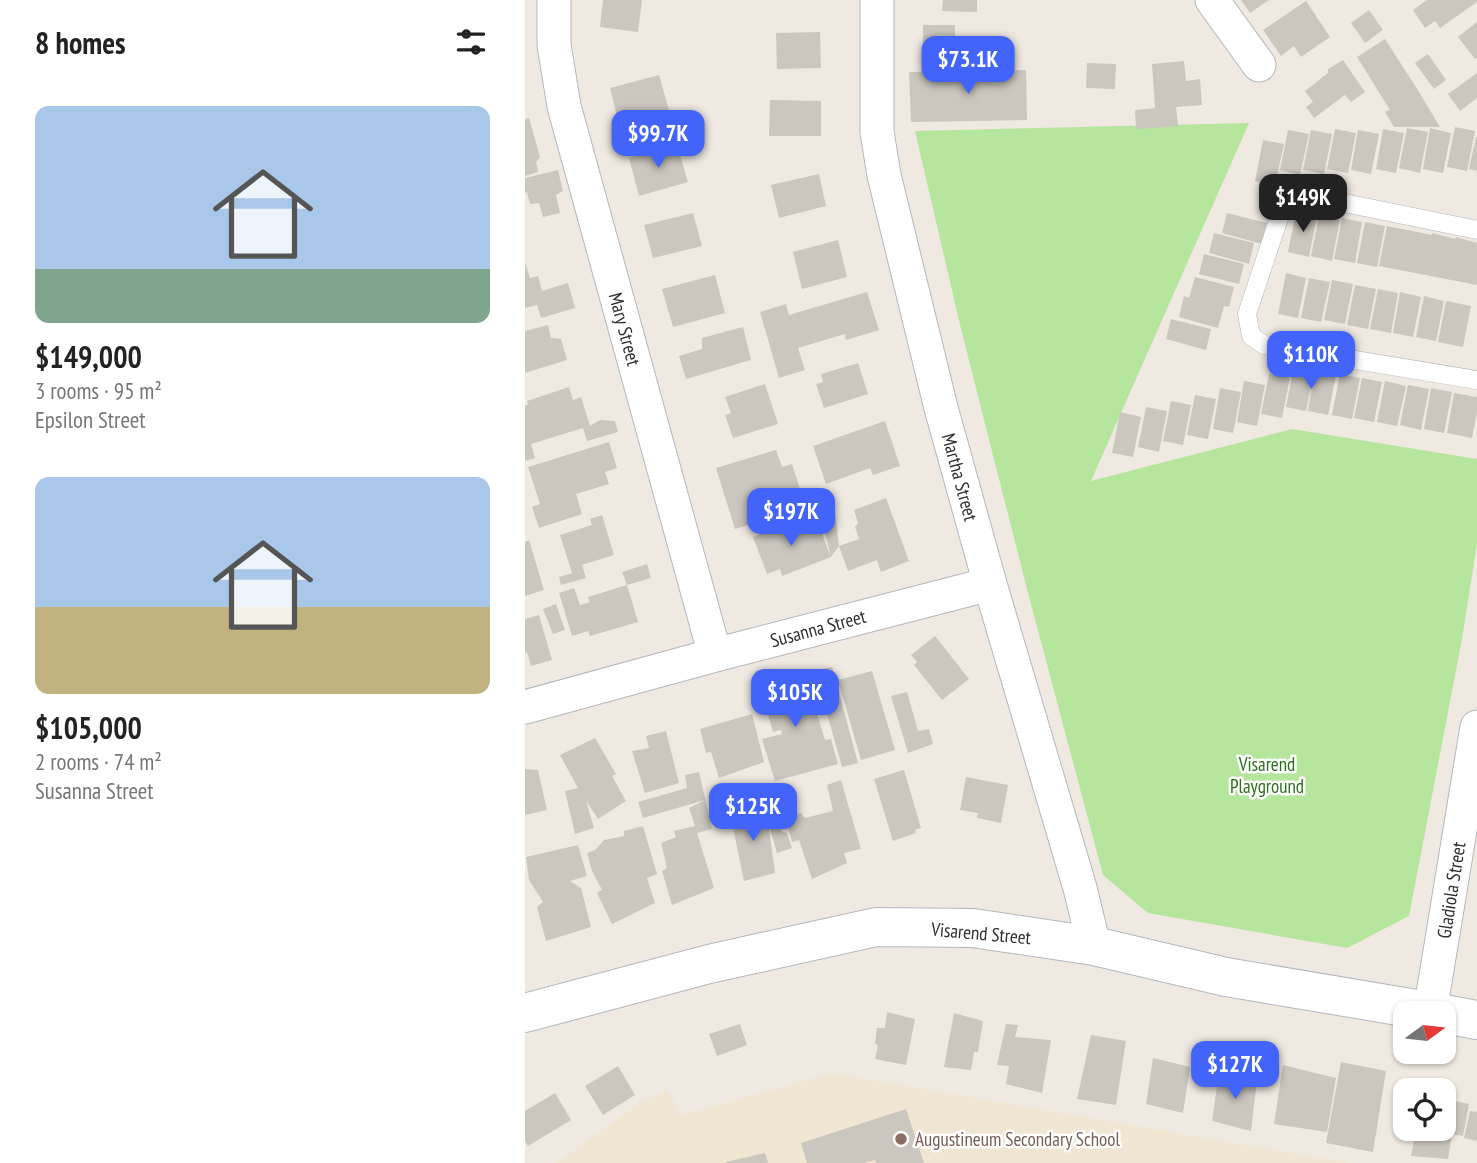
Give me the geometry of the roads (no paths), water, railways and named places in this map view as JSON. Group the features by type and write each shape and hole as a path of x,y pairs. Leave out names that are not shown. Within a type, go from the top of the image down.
{"street":[{"name":"Mary Street","path":"554,0 554,46 564,106 715,655"},
{"name":"Martha Street","path":"877,0 877,132 884,175 941,408 989,584 1076,874 1094,946"},
{"path":"1212,0 1259,65"},
{"name":"Susanna Street","path":"525,707 989,584"},
{"name":"Gladiola Street","path":"1440,1001 1477,727"},
{"name":"Visarend Street","path":"525,1013 709,964 876,927 973,928 1094,946 1226,977 1393,1005"},
{"name":"Visarend Street","path":"1456,1016 1477,1020"}],"lane":[{"path":"1477,230 1310,196 1291,197 1282,209 1247,314 1251,336 1264,345 1477,380"}],"place":[{"name":"Augustineum Secondary School","path":"901,1139"}],"park label":[{"name":"Visarend Playground","path":"1267,775"}]}
